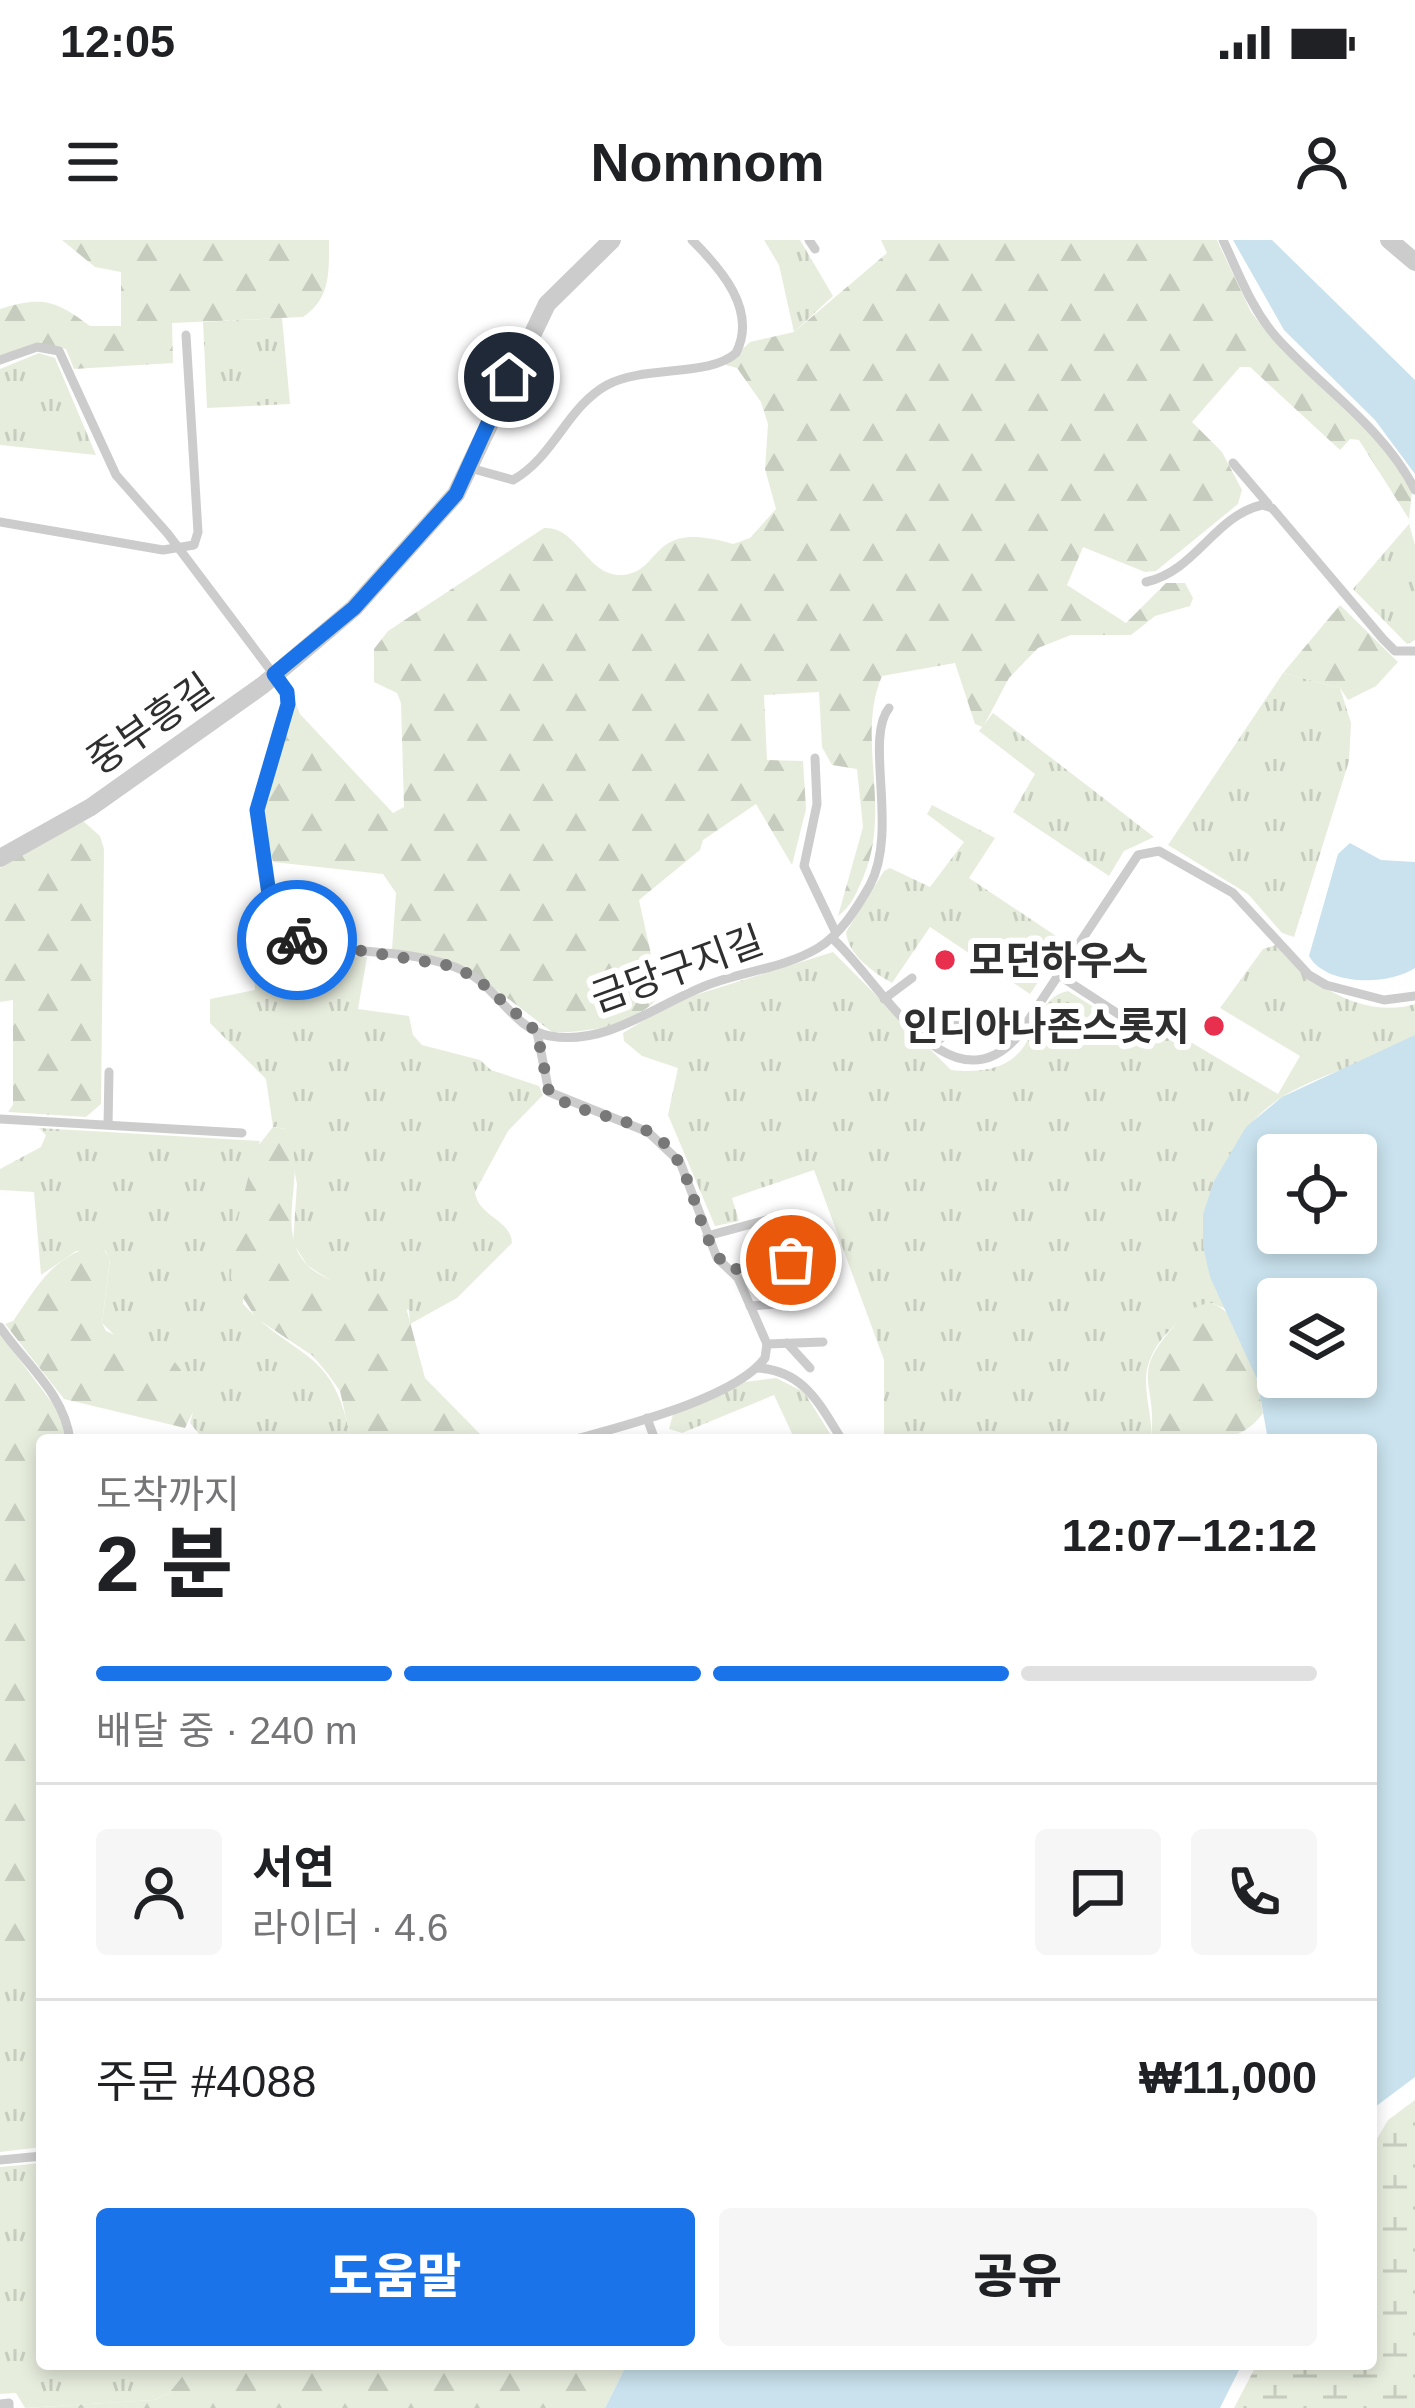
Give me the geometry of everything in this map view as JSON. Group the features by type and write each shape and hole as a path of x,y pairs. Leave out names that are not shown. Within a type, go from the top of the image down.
{"street":[{"name":"중부흥길","path":"0,858 91,807 274,674 354,608 456,494 490,414 547,304 579,266 612,240"},
{"path":"1389,240 1415,262"}],"lane":[{"path":"470,468 514,479 546,454 576,413 609,384 654,370 727,361 736,353 743,326 732,286 692,240"},
{"path":"1223,240 1255,308 1276,337 1389,448 1415,490"},
{"path":"0,522 179,549 194,545 198,532 186,335"},
{"path":"0,360 37,347 59,351 116,475 179,549 287,692 288,704 257,810 273,922 309,944 460,969 537,1032 549,1092 664,1142 680,1162 707,1236 750,1306 766,1344 757,1368"},
{"path":"1233,463 1383,639 1395,651 1415,651"},
{"path":"1146,582 1187,565 1250,508 1272,508"},
{"name":"금당구지길","path":"537,1032 565,1036 630,1023 675,996 799,958 834,936 870,886 881,859 886,817 880,727 890,708"},
{"path":"814,758 817,804 804,866 834,936 884,998 960,1061 995,1058 1018,1036 1138,855 1159,851 1233,893 1309,975 1326,986 1384,1000 1415,996"},
{"path":"1060,976 1149,1034"},
{"path":"884,998 912,978"},
{"path":"934,1044 964,1018"},
{"path":"109,1072 109,1125"},
{"path":"0,1119 242,1133"},
{"path":"707,1236 774,1218"},
{"path":"730,1270 791,1260"},
{"path":"750,1306 804,1302"},
{"path":"0,1327 50,1389 67,1416 69,1434"},
{"path":"766,1344 823,1342"},
{"path":"787,1343 811,1368"},
{"path":"593,1434 647,1418 757,1368 784,1372 808,1388 838,1434"},
{"path":"647,1418 654,1434"},
{"path":"0,2160 36,2157"},
{"path":"0,2404 9,2408"}],"green space":[{"path":"62,240 329,240 328,273 324,293 303,317 172,323 173,363 74,369 66,349 35,343 0,356 0,309 15,305 48,303 90,326 121,326 121,272 95,267"},
{"path":"764,240 800,240 833,296 794,332 779,265"},
{"path":"881,240 1217,240 1251,312 1274,341 1387,451 1412,492 1409,519 1359,440 1350,439 1340,450 1250,367 1240,367 1192,422 1222,452 1242,490 1238,504 1156,571 1145,572 1083,547 1067,585 1126,623 1166,583 1185,583 1193,598 1190,606 1155,616 1131,635 1071,635 1038,648 1009,678 983,727 975,724 955,663 882,676 872,724 875,826 871,852 856,894 838,916 863,827 857,769 832,765 822,747 819,692 764,695 767,760 803,761 806,809 792,865 756,804 703,840 700,850 639,900 660,995 639,1013 611,1025 552,1032 465,966 392,949 396,893 383,874 273,862 262,815 292,695 300,714 393,813 404,807 401,703 397,693 374,682 374,649 388,631 544,528 566,535 600,568 622,575 635,572 671,542 685,537 733,544 750,538 776,509 765,469 768,424 761,402 737,368 726,365 750,342 794,332 887,253"},
{"path":"282,318 290,404 207,408 203,322"},
{"path":"39,353 55,358 96,455 0,445 0,369"},
{"path":"1409,524 1415,545 1415,640 1407,644 1353,589"},
{"path":"1340,605 1398,662 1376,686 1348,700 1340,688 1283,673"},
{"path":"1283,673 1340,688 1351,723 1349,761 1294,937 1282,933 1248,894 1168,845"},
{"path":"993,713 1154,837 1124,851 1109,876 1013,812 1035,774 979,731"},
{"path":"932,805 995,838 969,878 1065,942 1030,994 930,927 892,983 851,948 846,932 884,871 890,868 930,887 964,842 927,814"},
{"path":"82,820 100,836 104,849 101,1104 86,1117 8,1112 13,1105 13,1000 0,1002 0,868"},
{"path":"264,932 306,953 367,957 358,1009 409,1016 413,1035 422,1045 480,1060 491,1070 539,1086 543,1095 508,1131 475,1192 482,1207 506,1228 512,1243 457,1298 410,1324 409,1310 354,1296 307,1265 293,1243 297,1184 286,1129 273,1127 266,1079 210,1023 210,999 255,990 252,941"},
{"path":"1276,945 1320,985 1357,1002 1396,1008 1415,1004 1415,1035 1295,1090 1270,1105 1249,1127 1231,1156 1207,1241 1212,1278 1226,1309 1212,1303 1189,1315 1159,1343 1146,1381 1151,1434 884,1434 884,1360 814,1170 732,1198 739,1221 715,1226 668,1115 678,1068 642,1056 624,1041 623,1033 676,1001 833,952 951,1070 1005,1064 1019,1052 1053,997 1068,991 1153,1044 1167,1028 1278,1094 1300,1056 1220,1008 1263,949"},
{"path":"273,1127 286,1129 295,1163 292,1233 306,1264 356,1294 388,1288 403,1296 425,1378 480,1434 350,1434 340,1391 328,1374 313,1356 256,1318 231,1279 232,1243 255,1150"},
{"path":"39,1128 260,1141 248,1190 243,1304 324,1371 344,1410 350,1434 199,1434 190,1423 193,1412 102,1323 110,1259 105,1250 76,1251 41,1275 34,1192 0,1190 0,1169 41,1147 46,1135"},
{"path":"92,1247 104,1250 110,1258 102,1323 106,1331 154,1349 175,1363 189,1390 193,1412 185,1428 64,1399 5,1324 13,1321 55,1266"},
{"path":"1212,1303 1242,1335 1263,1413 1240,1433 1151,1434 1149,1368 1162,1340 1185,1315"},
{"path":"0,1334 63,1417 66,1434 36,1434 36,1969 0,1969"},
{"path":"776,1378 804,1392 830,1434 792,1434 774,1395 682,1433 669,1429 673,1414 745,1382"},
{"path":"0,1969 36,1969 36,2148 0,2152"},
{"path":"1415,2100 1415,2408 1234,2408 1254,2370 1377,2370 1377,2139 1388,2120"},
{"path":"36,2164 36,2370 182,2370 169,2393 154,2400 25,2408 16,2393 0,2394 0,2167"},
{"path":"182,2370 624,2370 605,2408 25,2408 154,2400 169,2393"}],"water":[{"path":"1233,240 1272,240 1415,380 1415,474 1375,420 1284,330"},
{"path":"1350,843 1381,860 1415,862 1415,968 1403,974 1374,980 1343,978 1317,966 1309,956 1338,854"},
{"path":"1415,1035 1415,2077 1377,2106 1377,1434 1267,1434 1260,1398 1377,1398 1377,1278 1257,1278 1257,1379 1210,1277 1203,1246 1203,1214 1214,1181 1246,1127 1282,1097"},
{"path":"624,2370 1239,2370 1220,2408 605,2408"}],"way so far":[{"path":"297,940 446,965 474,976 537,1032 549,1092 558,1100 600,1111 664,1142 680,1162 717,1258 730,1270 791,1260"}],"place":[{"name":"모던하우스","path":"945,960"},
{"name":"인디아나존스롯지","path":"1214,1026"}],"route":[{"path":"297,940 273,922 257,824 261,791 288,704 287,692 274,674 354,608 456,494 509,377"}]}
